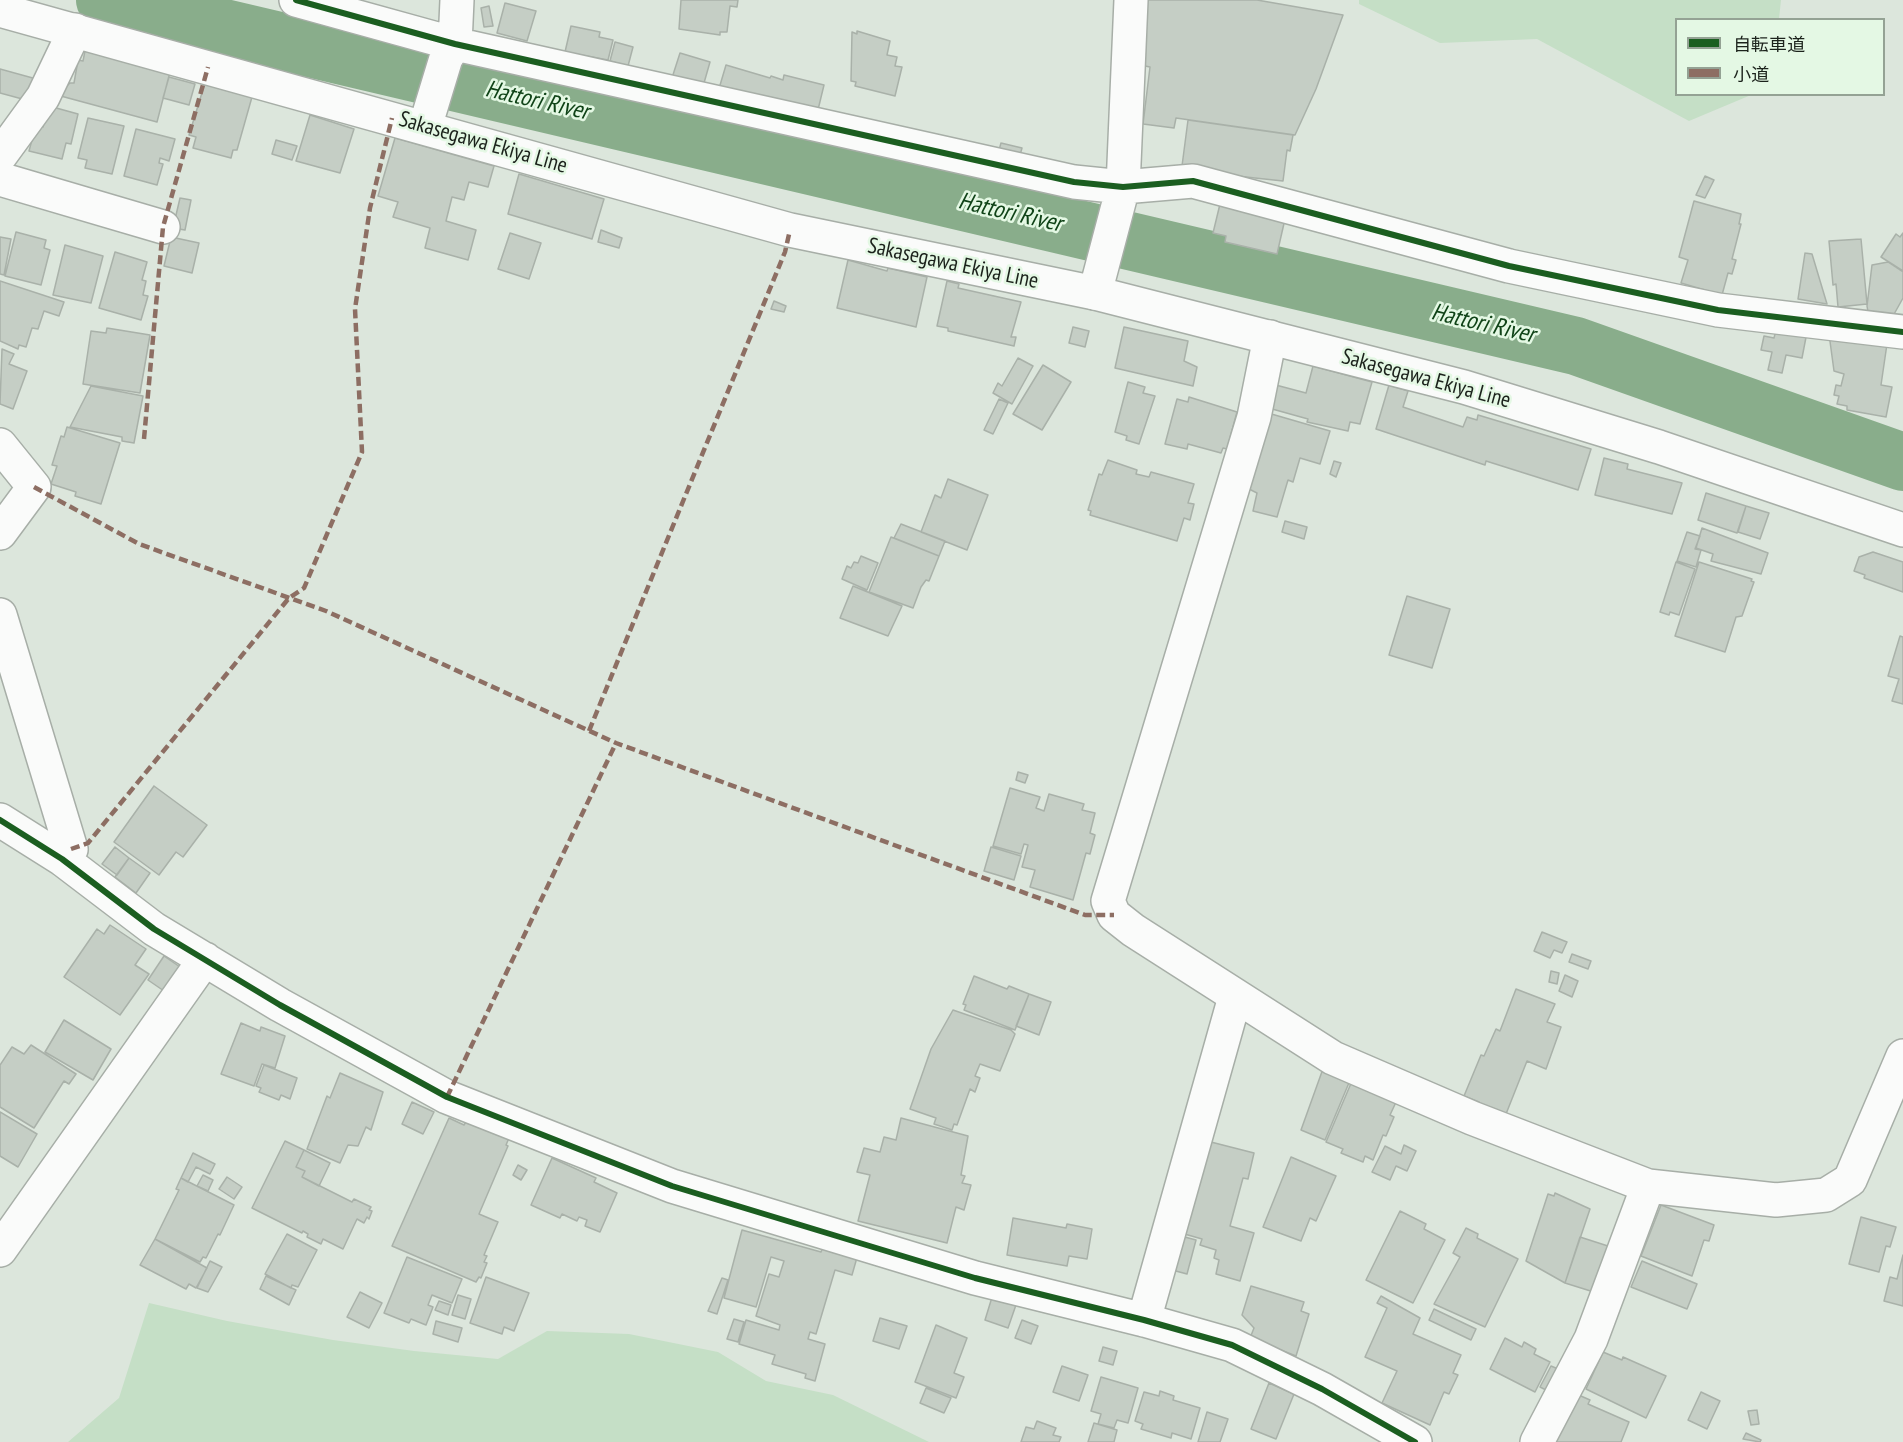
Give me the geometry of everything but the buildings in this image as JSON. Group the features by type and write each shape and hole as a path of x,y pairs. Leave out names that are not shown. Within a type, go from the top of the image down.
{"street":[{"path":"296,0 451,51 1074,182 1119,200 1193,181 1521,269 1718,310 1903,332"},
{"path":"429,118 451,51 457,0"},
{"path":"1097,282 1119,200 1131,0"},
{"name":"Sakasegawa Ekiya Line","path":"0,10 429,118 790,230 1097,282 1270,337 1476,390 1659,447 1903,530"},
{"path":"0,156 43,97 75,30"},
{"path":"0,179 163,227"},
{"path":"1270,337 1254,417 1108,901 1114,915 1235,997 1333,1058 1472,1118 1648,1186 1776,1200 1826,1195 1850,1180 1903,1056"},
{"path":"0,445 34,487 0,533"},
{"path":"0,615 71,849 62,859"},
{"path":"0,819 62,859 154,928 205,960 280,1005 447,1097 672,1185 975,1278 1144,1320 1232,1346 1322,1389 1415,1442"},
{"path":"0,1250 205,960"},
{"path":"1144,1320 1235,997"},
{"path":"1537,1442 1591,1339 1648,1186"}],"green space":[{"path":"1359,0 1781,0 1779,18 1675,18 1675,96 1749,96 1689,121 1537,39 1440,43 1359,4"},
{"path":"149,1303 227,1321 333,1340 498,1359 547,1331 629,1334 718,1352 766,1381 833,1395 929,1442 68,1442 119,1398"}],"waterway":[{"name":"Hattori River","path":"105,0 1576,346 1903,462"}],"marked path":[{"path":"144,439 163,227 208,67"},
{"path":"71,849 88,843 289,598 304,588 362,452 355,309 370,208 392,118"},
{"path":"589,731 785,252 790,230"},
{"path":"34,487 139,544 326,611 616,743 1085,915 1114,915"},
{"path":"447,1097 616,743"}],"cycle path":[{"path":"296,0 455,44 1074,182 1123,187 1193,181 1509,266 1718,310 1903,332"},
{"path":"0,820 62,859 154,929 280,1005 447,1097 672,1186 975,1278 1144,1320 1232,1345 1322,1389 1415,1442"}]}
